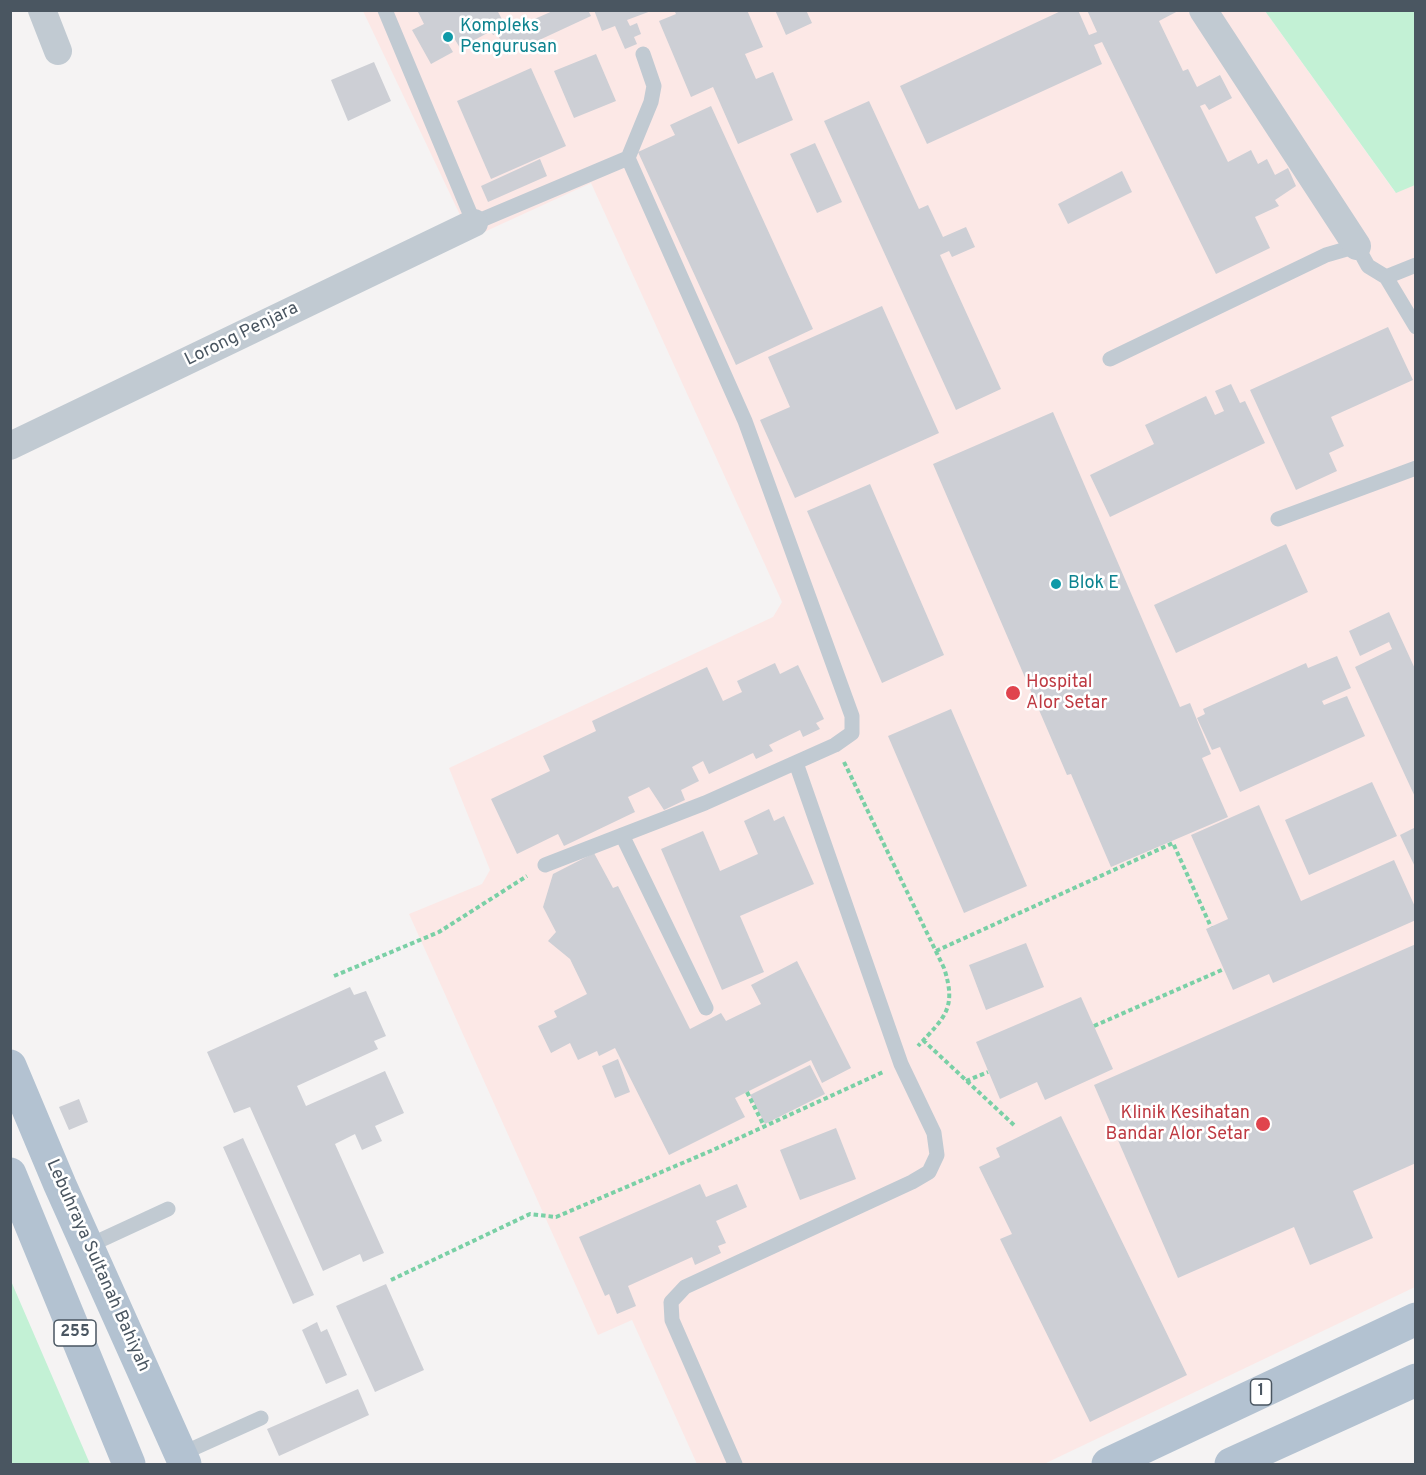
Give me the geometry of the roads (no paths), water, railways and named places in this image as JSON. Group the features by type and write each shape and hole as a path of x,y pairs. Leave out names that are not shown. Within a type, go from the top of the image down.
{"main road":[{"name":"Lebuhraya Sultanah Bahiyah","path":"10,1066 183,1459"},
{"name":"255","path":"10,1174 129,1464"},
{"name":"1","path":"1108,1464 1416,1319"},
{"path":"1231,1464 1416,1380"}],"street":[{"path":"42,10 58,51"},
{"path":"1203,10 1357,246"},
{"name":"Lorong Penjara","path":"10,446 474,223"}],"lane":[{"path":"385,10 474,223 628,158 651,102 654,86 643,54"},
{"path":"545,865 796,763 835,745 852,733 852,716 745,421 628,158"},
{"path":"1110,359 1326,255 1357,246 1368,266 1386,277 1416,327"},
{"path":"1386,277 1416,265"},
{"path":"1278,519 1416,468"},
{"path":"735,1464 672,1320 671,1302 685,1287 912,1182 929,1172 937,1155 933,1133 901,1064 796,763"},
{"path":"622,835 706,1008"},
{"path":"88,1246 168,1209"},
{"path":"183,1459 261,1418"}],"place":[{"name":"Kompleks Pengurusan","path":"448,37"},
{"name":"Blok E","path":"1056,584"},
{"name":"Hospital Alor Setar","path":"1013,693"},
{"name":"Klinik Kesihatan Bandar Alor Setar","path":"1263,1124"}]}
